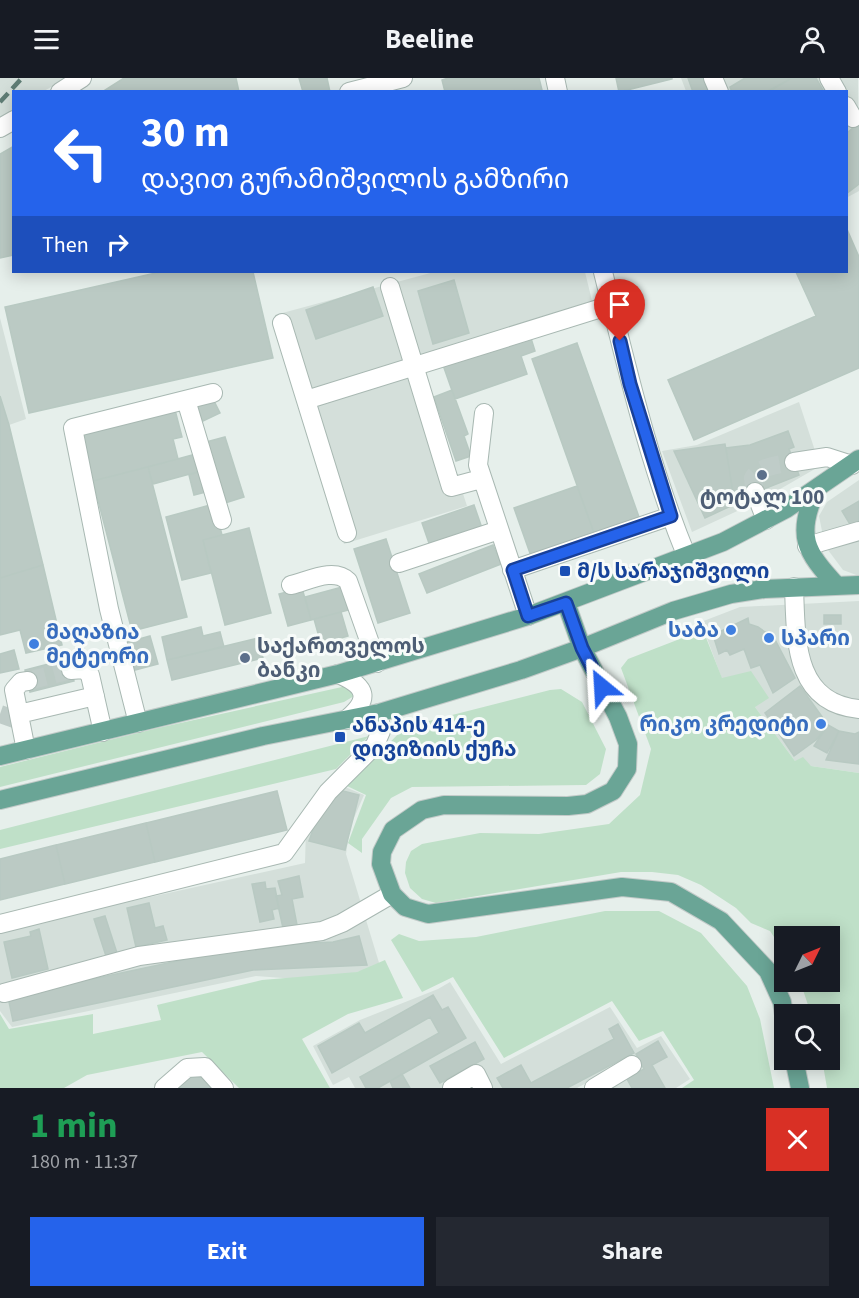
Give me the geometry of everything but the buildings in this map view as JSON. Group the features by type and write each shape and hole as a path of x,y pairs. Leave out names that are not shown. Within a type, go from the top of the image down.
{"main road":[{"path":"0,756 338,674 566,603 687,557 766,520 816,490 855,462"},
{"path":"816,490 806,519 807,546 812,558 837,586"},
{"path":"0,800 263,736 379,713 520,670 673,611 731,594 794,587 859,585"},
{"path":"566,603 582,648 618,717 628,744 627,769 613,791 588,804 568,806 444,805 422,810 393,830 382,852 381,864 392,894 405,907 428,914 622,886 671,892 721,921 768,971 782,1004"},
{"path":"796,1070 800,1088"}],"street":[{"path":"63,90 82,78"},
{"path":"358,90 403,78"},
{"path":"603,273 630,384 671,516 687,557"},
{"path":"390,287 451,488 481,479"},
{"path":"306,400 611,305"},
{"path":"282,323 348,533"},
{"path":"138,723 109,609 73,428 213,393"},
{"path":"186,400 222,520"},
{"path":"484,413 478,465 481,479 528,616"},
{"path":"794,462 827,457 855,462"},
{"path":"755,492 766,520"},
{"path":"513,570 671,516"},
{"path":"399,563 499,530"},
{"path":"807,546 859,531"},
{"path":"291,585 330,575 343,576 348,581 377,663"},
{"path":"794,587 799,657 805,672 813,686 829,701 859,709"},
{"path":"71,670 80,669 87,672 103,732"},
{"path":"338,674 356,683 363,696 358,710 346,720"},
{"path":"26,750 14,690 21,682 28,681"},
{"path":"19,714 94,696"},
{"path":"0,924 284,853 328,792 375,745 381,730 379,713"},
{"path":"4,993 139,956 322,931 342,923 392,894"},
{"path":"594,1088 632,1065"},
{"path":"164,1088 187,1068 205,1067 224,1088"},
{"path":"452,1088 476,1074 483,1088"}],"shaded area":[{"path":"0,78 67,78 46,90 12,90 12,111 0,118"},
{"path":"681,78 858,78 859,191 848,197 848,90 686,90"},
{"path":"430,273 585,273 593,305 419,358 467,506 344,544 275,315"},
{"path":"0,318 26,419 9,425 43,565 0,578"},
{"path":"799,402 820,466 761,500 692,532 662,451 697,445"},
{"path":"859,480 859,576 843,570 825,546 819,516 827,502"},
{"path":"859,601 859,773 811,766 795,761 755,707 722,679 701,622 740,607"},
{"path":"338,784 364,795 350,827 346,854 380,966 323,981 256,976 12,1027 0,1011 0,930 305,863 306,829"},
{"path":"450,982 501,1064 610,1007 637,1048 661,1036 690,1079 676,1088 599,1088 594,1079 577,1088 491,1088 479,1069 444,1088 355,1088 349,1077 333,1085 313,1046 360,1020"}],"green space":[{"path":"703,630 722,678 751,671 769,698 755,707 795,761 803,757 811,766 859,773 859,1088 827,1088 824,1070 840,1070 840,1004 808,1004 804,992 840,992 840,926 774,926 774,937 770,931 751,923 736,908 701,885 678,875 652,872 621,872 436,903 422,899 410,888 405,873 406,862 411,851 422,844 480,833 539,834 609,824 640,795 651,749 621,668 628,659"},
{"path":"350,687 354,696 344,702 0,787 0,767 158,728"},
{"path":"561,689 582,702 606,749 600,774 586,785 412,787 391,798 362,839 362,853 348,843 366,795 347,786 405,727"},
{"path":"369,736 336,769 0,849 0,830"},
{"path":"605,911 659,911 701,933 747,986 760,1019 774,1088 682,1088 694,1080 663,1031 639,1041 612,1001 504,1058 453,977 422,992 391,940 399,934 419,941 476,937"},
{"path":"385,960 403,998 348,1014 302,1039 330,1088 239,1088 202,1052 87,1075 64,1088 0,1088 0,1014 9,1029 93,1014 93,1034 161,1020 157,1005 262,980 357,972"}],"tunnel":[{"path":"755,492 753,478 761,470 794,462"},
{"path":"28,681 71,670"},
{"path":"0,714 20,721"}],"railway":[{"path":"0,102 22,78"}],"place":[{"name":"ტოტალ 100","path":"762,475"},
{"name":"მ/ს სარაჯიშვილი","path":"565,571"},
{"name":"საბა","path":"731,630"},
{"name":"სპარი","path":"769,638"},
{"name":"მაღაზია მეტეორი","path":"34,644"},
{"name":"საქართველოს ბანკი","path":"245,658"},
{"name":"რიკო კრედიტი","path":"821,724"},
{"name":"ანაპის 414-ე დივიზიის ქუჩა","path":"340,737"}],"route":[{"path":"602,687 582,648 566,603 528,616 513,570 671,516 630,384 620,341"}]}
